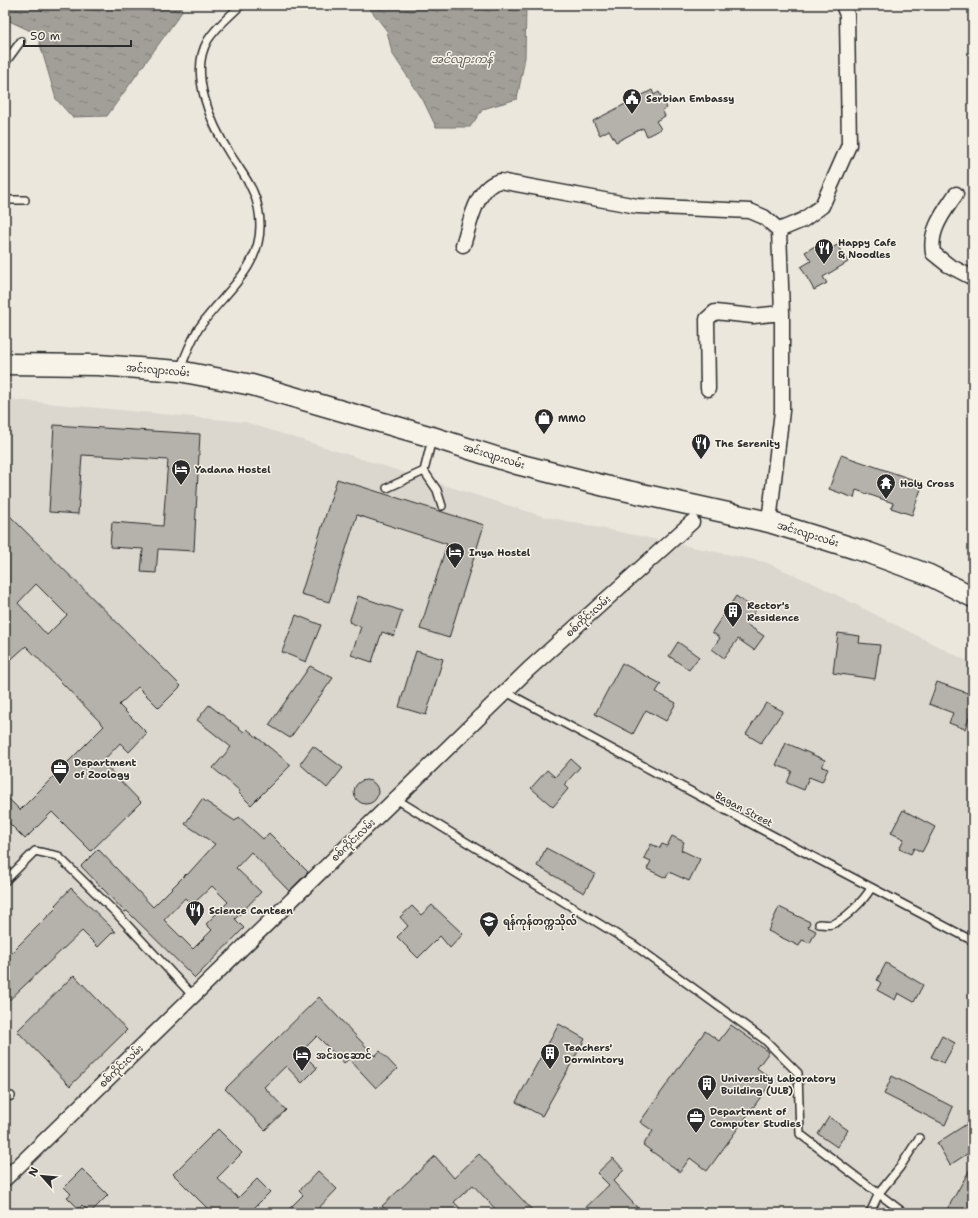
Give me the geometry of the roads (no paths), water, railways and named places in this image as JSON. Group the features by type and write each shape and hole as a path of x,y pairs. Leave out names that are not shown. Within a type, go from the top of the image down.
{"main road":[{"name":"အင်းလျားလမ်း","path":"5,364 98,366 179,371 252,385 432,437 525,466 605,486 769,522 869,553 929,575 973,597"}],"street":[{"path":"779,230 803,220 822,206 849,145 847,14 843,5"},
{"path":"463,245 482,193 493,182 500,181 637,206 750,211 764,217 779,230 782,313 782,411 769,522"},
{"path":"956,194 936,226 931,242 933,253 948,265 973,278"},
{"path":"708,389 707,319 715,312 753,316 782,313"},
{"name":"စစ်ကိုင်းလမ်း","path":"5,1179 506,692 692,522"}],"lane":[{"path":"179,371 198,329 217,304 236,286 248,268 258,246 260,226 258,205 248,178 230,155 213,124 203,91 200,61 208,41 221,24 241,5"},
{"path":"5,63 21,41"},
{"path":"5,200 25,200"},
{"path":"432,437 424,471 436,490 442,506"},
{"path":"387,488 424,471"},
{"name":"စစ်ကိုင်းလမ်း","path":"692,522 708,508"},
{"name":"Bagan Street","path":"506,692 871,888 973,941"},
{"path":"396,799 634,945 765,1040 798,1073 800,1134 904,1213"},
{"path":"5,880 36,851 58,856 117,914 193,996"},
{"path":"819,924 832,924 846,915 863,901 871,888"},
{"path":"870,1213 879,1193 900,1167 919,1138"}],"water":[{"path":"5,5 182,5 181,13 107,116 72,117 56,99 37,34 5,19"},
{"name":"အင်လျားကန်","path":"367,5 526,5 525,58 517,99 483,109 470,127 436,127 423,100 392,53 387,31"}],"place":[{"name":"Serbian Embassy","path":"632,115"},
{"name":"Happy Cafe & Noodles","path":"824,265"},
{"name":"MMO","path":"544,435"},
{"name":"The Serenity","path":"701,460"},
{"name":"Yadana Hostel","path":"181,486"},
{"name":"Holy Cross","path":"886,500"},
{"name":"Inya Hostel","path":"455,569"},
{"name":"Rector's Residence","path":"733,628"},
{"name":"Department of Zoology","path":"60,785"},
{"name":"Science Canteen","path":"195,927"},
{"name":"ရန်ကုန်တက္ကသိုလ်","path":"489,938"},
{"name":"Teachers' Dormintory","path":"550,1070"},
{"name":"အင်းဝ‌ဆောင်","path":"302,1072"},
{"name":"University Laboratory Building (ULB)","path":"707,1101"},
{"name":"Department of Computer Studies","path":"696,1134"}]}
